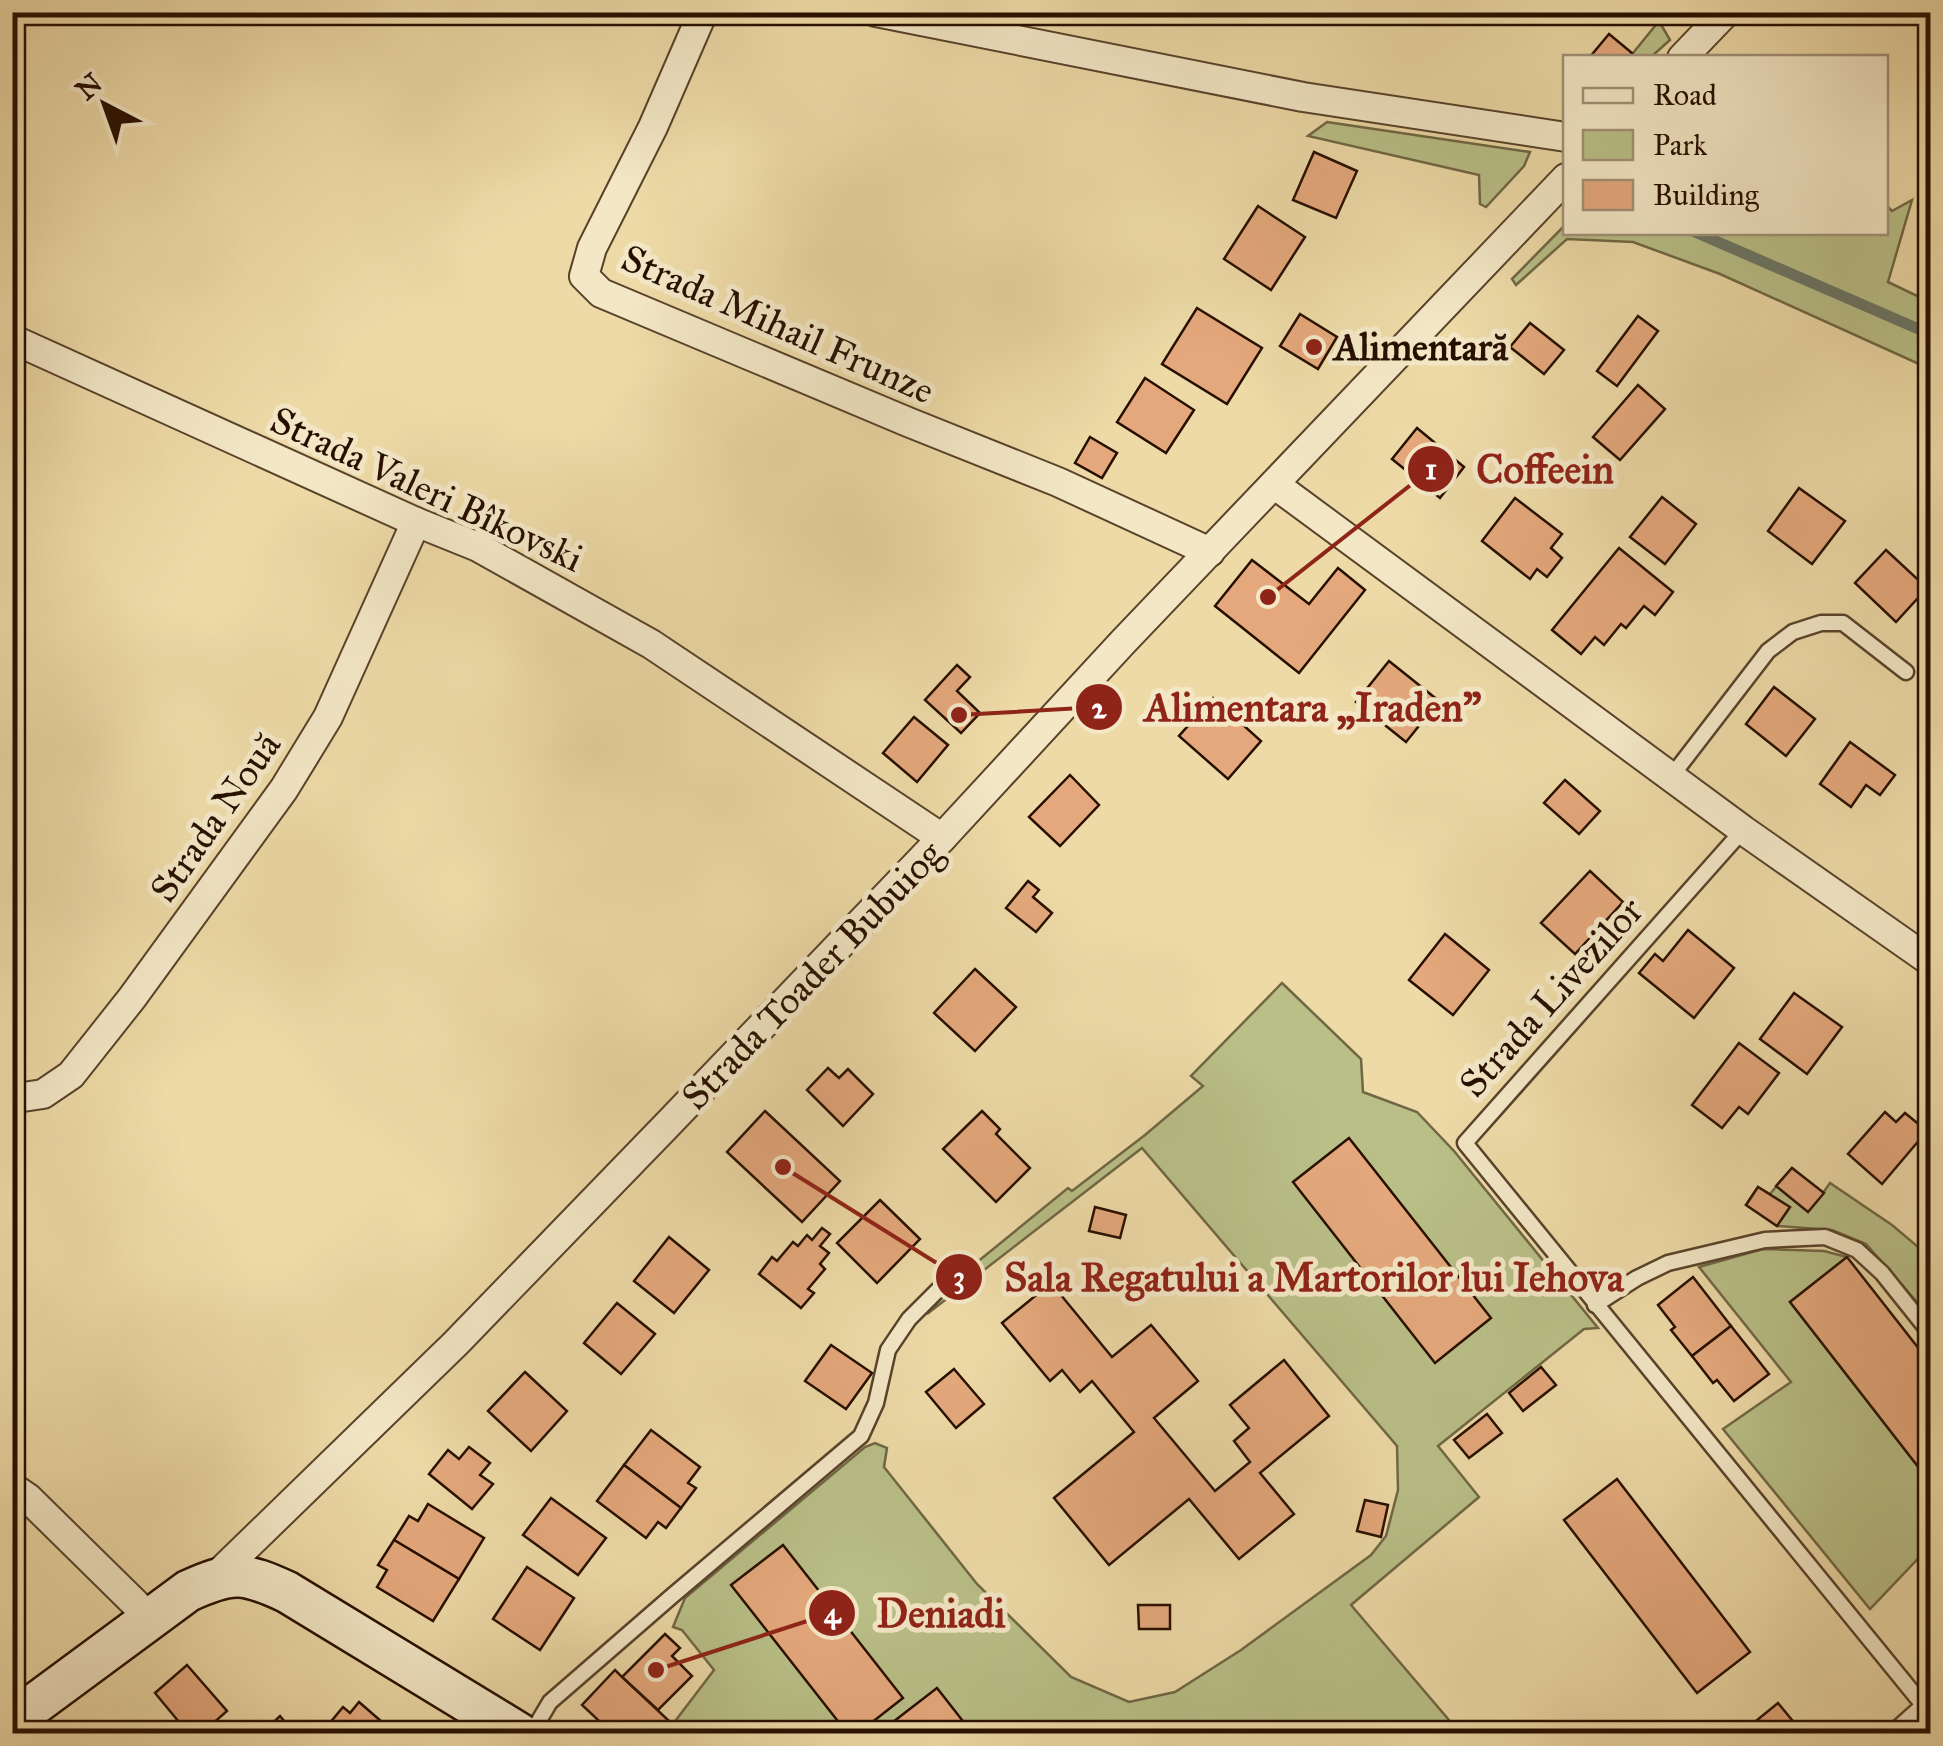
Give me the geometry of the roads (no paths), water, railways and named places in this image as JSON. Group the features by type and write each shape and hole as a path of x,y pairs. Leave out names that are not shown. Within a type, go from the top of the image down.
{"street":[{"name":"Strada Mihail Frunze","path":"702,12 654,127 592,248 584,276 601,292 1058,482 1210,552"},
{"path":"876,12 1303,98 1563,137"},
{"path":"1685,55 1726,12"},
{"name":"Strada Toader Bubuiog","path":"12,1721 188,1592 212,1580 456,1344 942,838 1123,642 1563,181"},
{"name":"Strada Valeri Bîkovski","path":"12,339 478,547 651,644 942,838"},
{"path":"1274,484 1742,830 1930,961"},
{"name":"Strada Nouă","path":"12,1092 23,1097 43,1094 71,1075 284,789 328,717 416,522"},
{"path":"12,1487 28,1498 152,1620"},
{"path":"212,1580 255,1578 288,1592 520,1734"}],"lane":[{"path":"1670,777 1768,651 1793,632 1821,623 1842,623 1906,672"},
{"name":"Strada Livezilor","path":"1742,830 1465,1143 1594,1304 1927,1702"},
{"path":"1594,1304 1668,1263 1765,1240 1826,1237 1857,1250 1882,1273 1930,1333"},
{"path":"531,1734 550,1702 861,1436 876,1403 888,1350 909,1319 955,1273"},
{"path":"1891,1734 1927,1702"}],"waterway":[{"path":"1702,235 1930,334"}],"place":[{"name":"Alimentară","path":"1314,347"},
{"name":"Coffeein","path":"1268,597"},
{"name":"Alimentara „Iraden”","path":"959,715"},
{"name":"Sala Regatului a Martorilor lui Iehova","path":"783,1167"},
{"name":"Deniadi","path":"656,1670"}]}
